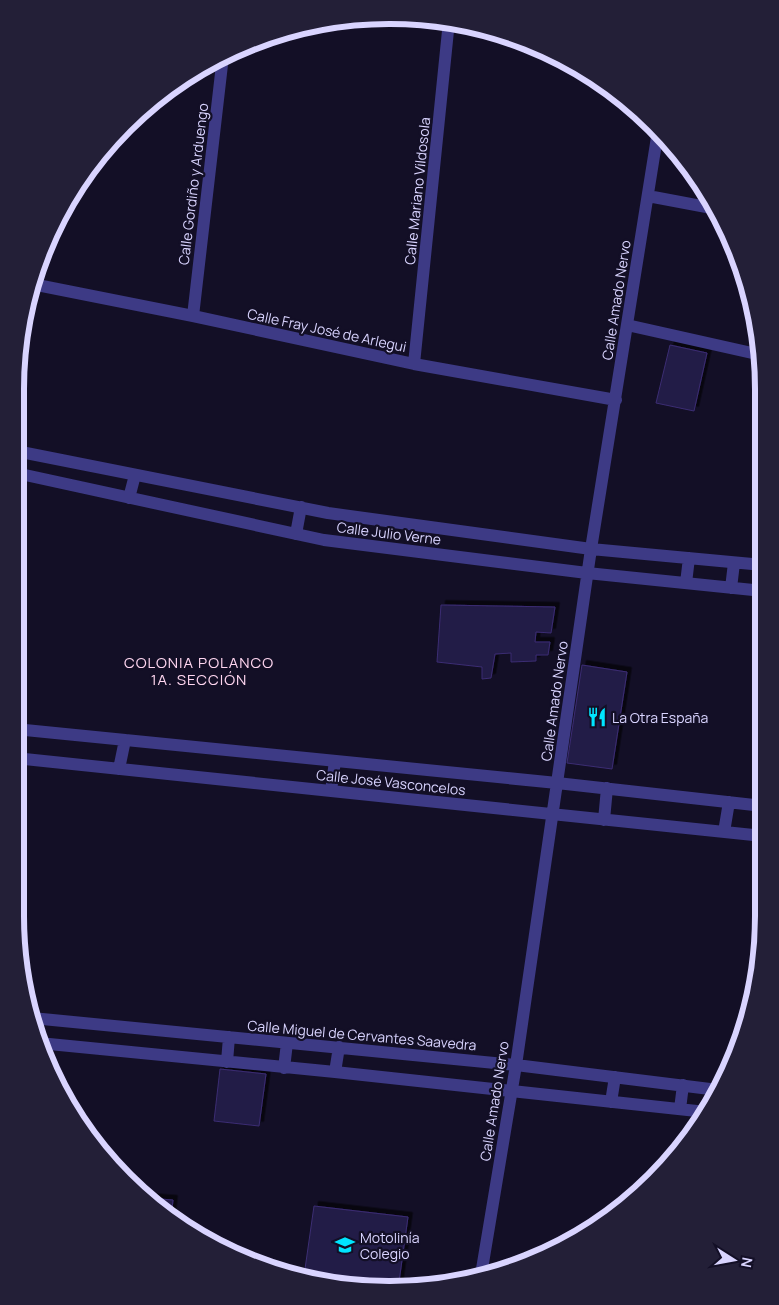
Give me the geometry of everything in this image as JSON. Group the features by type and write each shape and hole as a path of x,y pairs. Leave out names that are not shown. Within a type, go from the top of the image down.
{"street":[{"name":"Calle Mariano Vildosola","path":"414,364 448,29"},
{"name":"Calle Gordiño y Arduengo","path":"193,316 222,64"},
{"name":"Calle Amado Nervo","path":"482,1269 516,1065 587,573 657,140"},
{"path":"648,196 706,208"},
{"name":"Calle Fray José de Arlegui","path":"39,285 193,316 414,364 616,400"},
{"path":"627,325 753,353"},
{"name":"Calle Julio Verne","path":"24,453 328,512 591,549 755,564"},
{"name":"Calle Julio Verne","path":"24,475 324,540 587,573 755,590"},
{"path":"130,498 135,475"},
{"path":"296,534 301,507"},
{"path":"686,583 689,558"},
{"path":"731,588 734,563"},
{"name":"Calle José Vasconcelos","path":"24,731 607,788 755,805"},
{"path":"119,769 125,740"},
{"name":"Calle José Vasconcelos","path":"24,759 755,835"},
{"path":"331,791 335,761"},
{"path":"604,820 607,788"},
{"path":"724,832 729,802"},
{"name":"Calle Miguel de Cervantes Saavedra","path":"39,1019 516,1065 711,1089"},
{"path":"227,1062 229,1037"},
{"path":"284,1068 287,1043"},
{"path":"47,1044 335,1072 698,1111"},
{"path":"335,1072 339,1047"},
{"path":"611,1102 615,1077"},
{"path":"680,1109 683,1086"}],"building":[{"path":"670,345 707,353 694,411 656,403"},
{"path":"441,605 555,607 551,633 536,632 535,642 550,642 548,655 536,655 536,661 511,662 511,653 495,654 491,678 482,679 482,667 437,662"},
{"name":"La Otra España","path":"582,665 627,672 612,769 567,763"},
{"path":"220,1069 266,1074 259,1126 214,1121"},
{"path":"159,1199 173,1200 172,1210"},
{"path":"314,1206 408,1217 399,1281 342,1278 305,1271"}],"place":[{"name":"La Otra España","path":"597,717"},
{"name":"Motolinía Colegio","path":"345,1245"}],"district":[{"name":"COLONIA POLANCO 1A. SECCIÓN","path":"199,670"}]}
